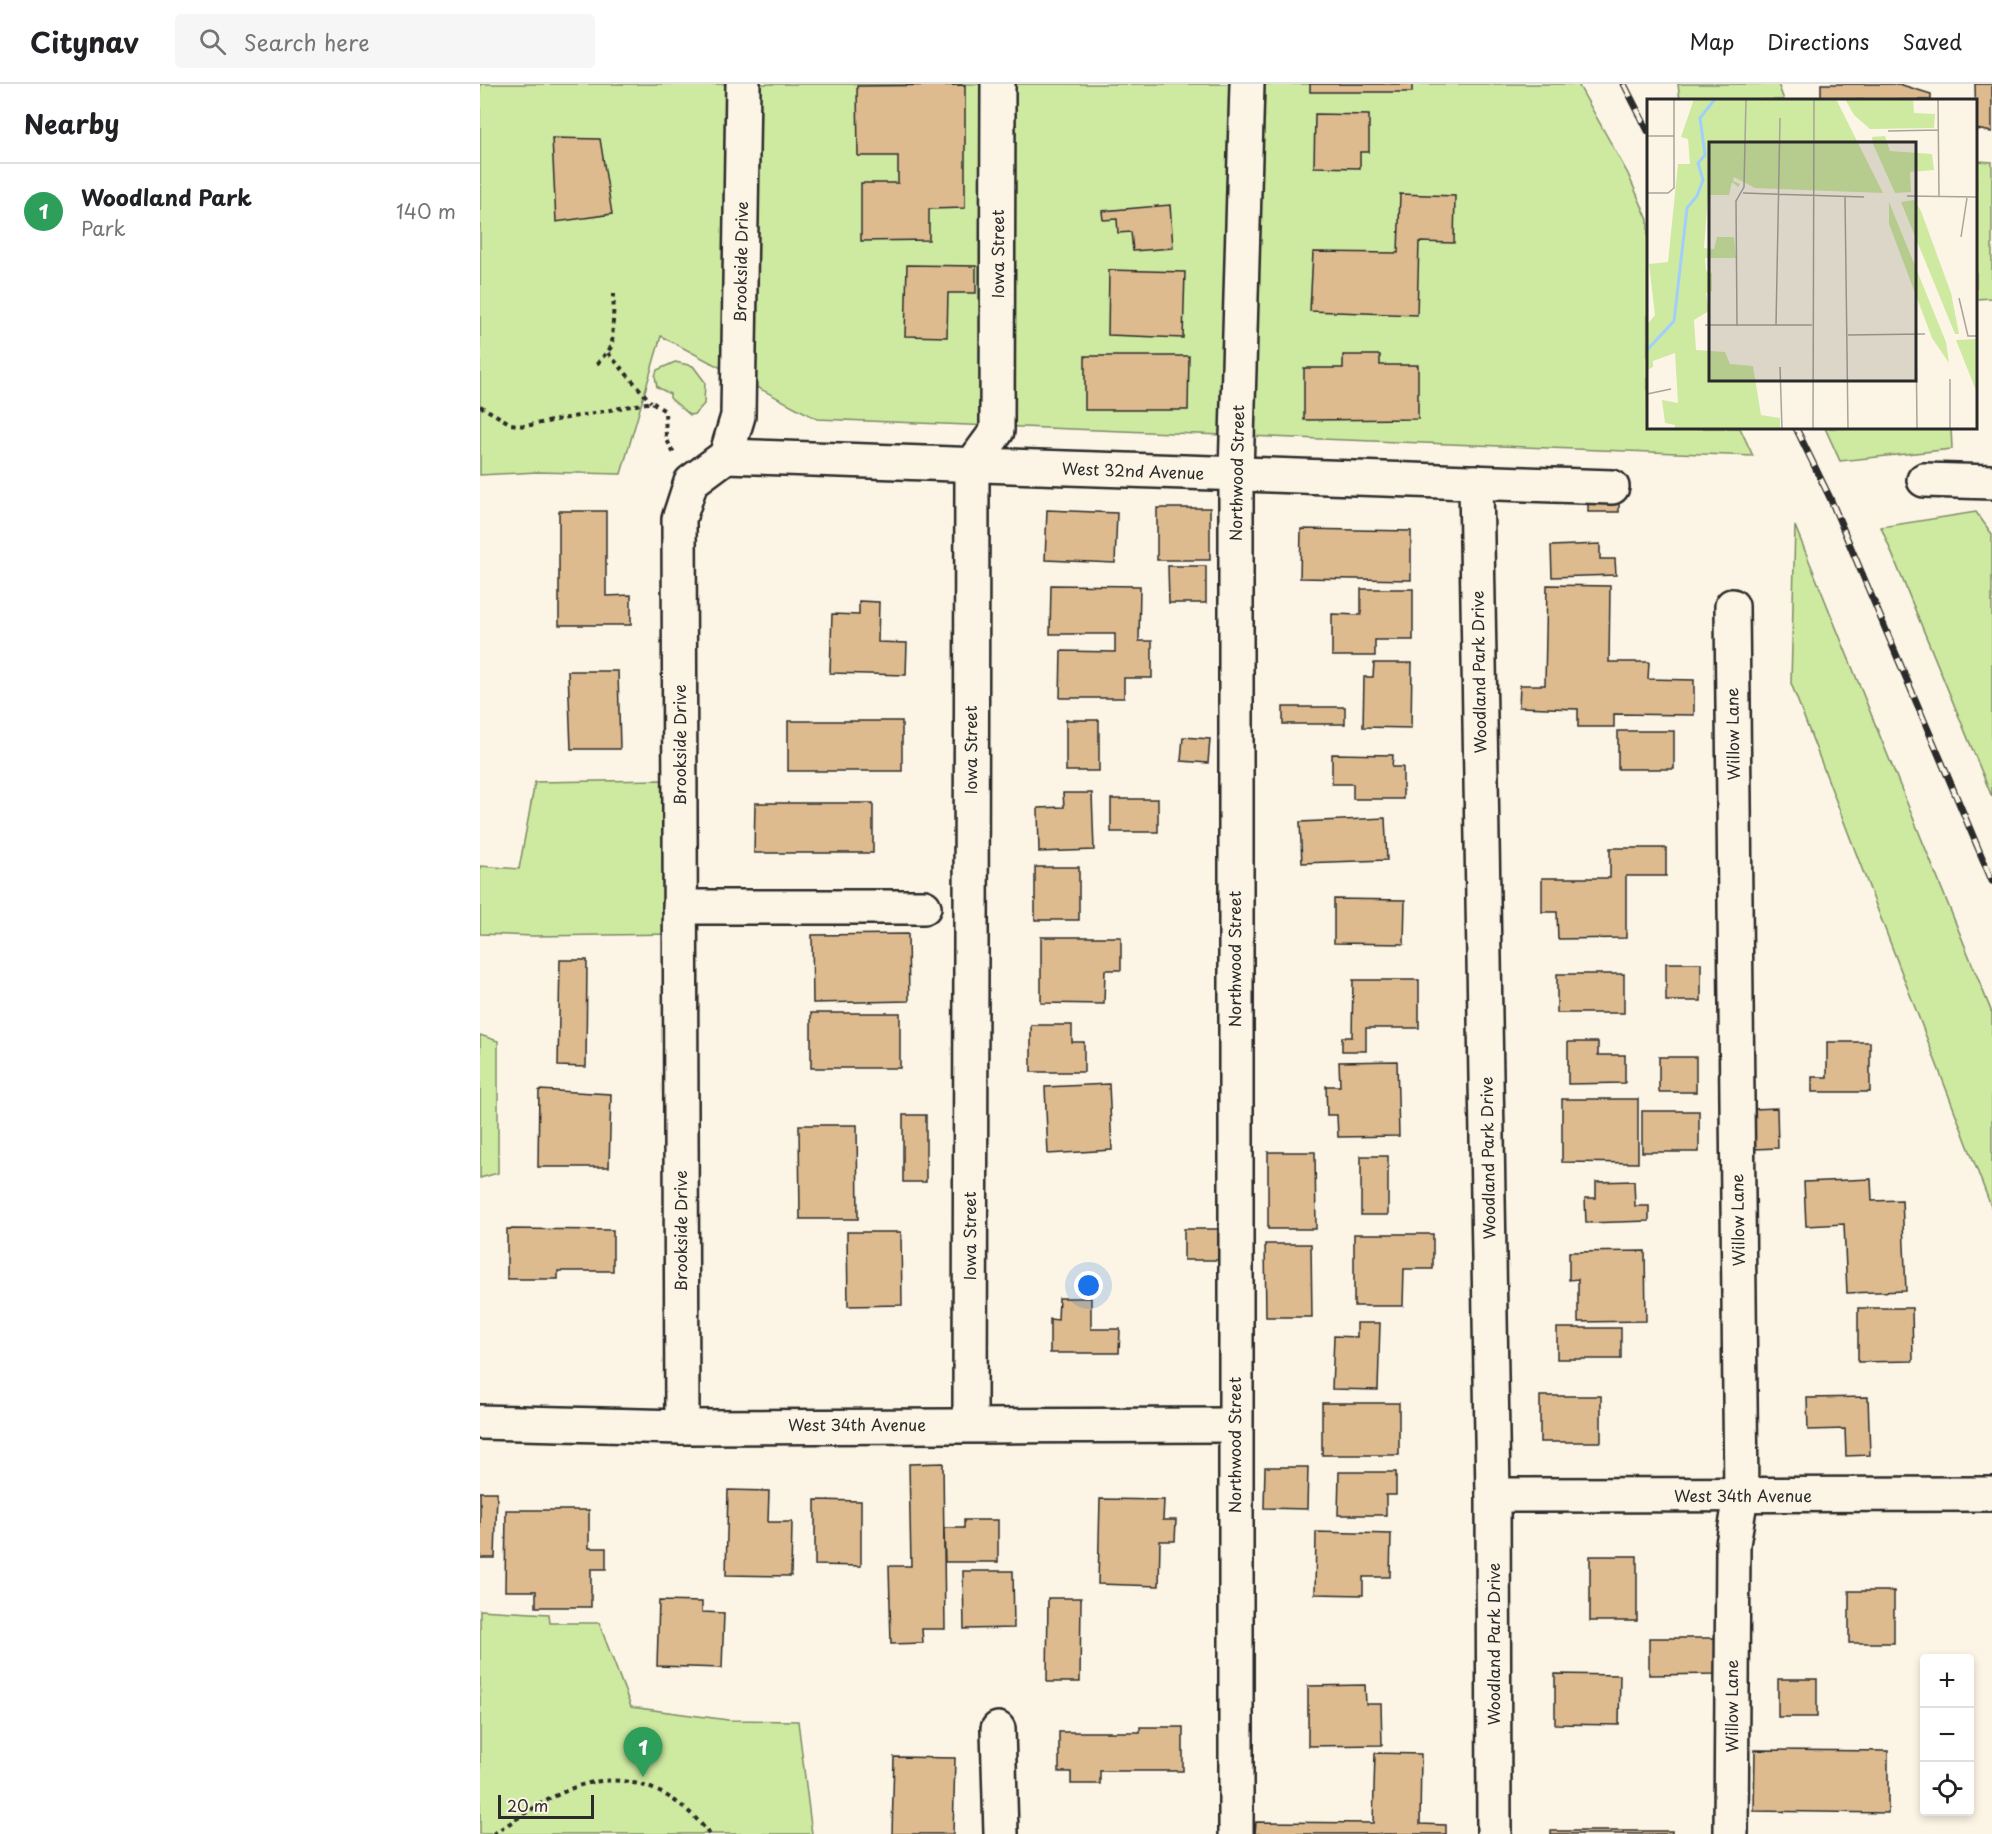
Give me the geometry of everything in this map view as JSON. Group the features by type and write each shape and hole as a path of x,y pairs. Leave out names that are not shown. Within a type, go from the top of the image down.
{"street":[{"name":"Brookside Drive","path":"726,456 738,416 743,84"},
{"name":"Iowa Street","path":"970,1424 972,465 997,431 998,84"},
{"name":"Northwood Street","path":"1236,1834 1236,474 1247,84"},
{"name":"West 32nd Avenue","path":"726,456 1612,487"},
{"path":"691,482 726,456"},
{"path":"1924,480 1992,482"},
{"name":"Brookside Drive","path":"682,1427 679,519 691,482"},
{"name":"Woodland Park Drive","path":"1476,482 1493,1495 1494,1834"},
{"name":"Willow Lane","path":"1731,1834 1733,1544 1741,1496 1732,606"},
{"path":"680,907 924,907"},
{"name":"West 34th Avenue","path":"480,1422 682,1427 970,1424 1235,1425"},
{"name":"West 34th Avenue","path":"1493,1495 1992,1494"},
{"path":"998,1729 1001,1834"}],"path":[{"path":"597,364 608,353 613,336 614,294"},
{"path":"608,353 652,402 665,411 668,445 691,482"},
{"path":"480,406 512,424 525,426 652,402"},
{"path":"493,1834 568,1789 613,1781 640,1785 663,1792 687,1809 709,1834"}],"green space":[{"path":"480,84 1578,84 1628,174 1647,218 1647,429 1740,429 1753,456 817,419 661,336 621,474 537,472 480,475"},
{"path":"1678,84 1778,84 1784,99 1680,99"},
{"path":"1977,161 1992,162 1992,298 1977,299"},
{"path":"675,362 693,366 705,382 704,404 695,414 690,415 670,398 670,394 657,387 655,376 657,370"},
{"path":"1825,429 1951,429 1952,449 1840,461"},
{"path":"1976,512 1992,534 1992,797 1881,527"},
{"path":"1795,526 1992,1013 1992,1209 1791,683"},
{"path":"662,780 674,934 534,936 480,934 480,866 519,869 535,782"},
{"path":"480,1035 498,1041 498,1173 480,1178"},
{"path":"480,1610 549,1614 550,1623 599,1623 631,1707 728,1720 798,1721 812,1834 480,1834"}],"building":[{"path":"1310,84 1412,84 1412,92 1310,92"},
{"path":"1821,84 1899,84 1931,94 1931,99 1821,99"},
{"path":"1975,84 1992,84 1992,132 1977,129"},
{"path":"965,85 965,208 929,209 929,240 861,241 861,183 898,183 898,156 858,156 857,86"},
{"path":"1315,114 1369,115 1369,152 1360,152 1360,168 1314,167"},
{"path":"552,138 600,139 612,214 556,222"},
{"path":"1400,194 1455,196 1454,243 1419,242 1417,315 1310,311 1313,252 1398,253"},
{"path":"1170,205 1173,248 1133,251 1131,232 1118,233 1117,219 1103,220 1102,211"},
{"path":"907,265 976,266 976,293 948,293 947,337 905,336"},
{"path":"1109,270 1185,272 1183,338 1108,335"},
{"path":"1343,355 1380,355 1380,365 1418,365 1418,419 1304,420 1304,368 1343,368"},
{"path":"1085,356 1189,356 1188,410 1085,410"},
{"path":"1588,496 1619,496 1619,512 1588,512"},
{"path":"1157,508 1210,508 1210,560 1157,560"},
{"path":"1047,510 1117,513 1115,563 1045,560"},
{"path":"559,511 606,511 606,596 631,595 631,625 559,625"},
{"path":"1301,529 1411,531 1411,580 1300,578"},
{"path":"1600,544 1600,559 1615,559 1616,575 1552,577 1551,546"},
{"path":"1168,566 1206,566 1206,603 1169,603"},
{"path":"1051,585 1140,586 1139,641 1152,641 1152,678 1124,678 1124,698 1060,698 1061,651 1115,652 1115,634 1050,634"},
{"path":"1547,585 1610,586 1609,662 1649,662 1648,679 1694,680 1694,715 1614,714 1614,727 1578,727 1578,709 1519,707 1520,685 1545,685"},
{"path":"1361,589 1413,589 1413,640 1375,640 1375,656 1332,656 1332,614 1361,615"},
{"path":"859,601 879,602 878,642 907,643 906,675 830,673 832,614 859,615"},
{"path":"1374,663 1412,663 1411,728 1363,727 1364,677 1373,677"},
{"path":"568,671 618,671 620,749 571,749"},
{"path":"1283,707 1345,707 1345,724 1283,724"},
{"path":"1066,720 1099,720 1099,771 1066,771"},
{"path":"788,721 902,721 902,771 788,771"},
{"path":"1618,731 1674,731 1674,769 1618,769"},
{"path":"1183,737 1210,739 1208,763 1181,761"},
{"path":"1332,754 1393,755 1392,767 1403,767 1403,799 1353,799 1353,784 1332,784"},
{"path":"1063,793 1092,793 1094,850 1039,852 1038,808 1064,807"},
{"path":"1111,799 1158,799 1158,832 1111,832"},
{"path":"755,803 873,803 873,853 754,853"},
{"path":"1385,818 1387,860 1302,863 1300,822"},
{"path":"1610,848 1666,848 1666,876 1626,876 1626,938 1558,939 1557,912 1542,912 1542,878 1610,878"},
{"path":"1035,867 1079,867 1079,920 1035,920"},
{"path":"1334,899 1405,900 1404,944 1334,943"},
{"path":"908,934 909,1001 813,1003 812,935"},
{"path":"1041,937 1121,937 1121,970 1105,970 1104,1004 1041,1003"},
{"path":"560,960 587,960 586,1067 558,1066"},
{"path":"1666,963 1701,963 1701,1001 1666,1001"},
{"path":"1557,974 1624,974 1624,1013 1557,1013"},
{"path":"1353,980 1419,980 1419,1028 1366,1028 1366,1051 1342,1051 1342,1037 1352,1037"},
{"path":"811,1013 900,1013 900,1068 811,1068"},
{"path":"1031,1025 1072,1025 1072,1042 1084,1042 1084,1072 1031,1072"},
{"path":"1568,1042 1598,1042 1598,1055 1625,1055 1625,1083 1568,1084"},
{"path":"1827,1042 1870,1042 1870,1092 1812,1092 1812,1077 1827,1077"},
{"path":"1659,1057 1696,1057 1696,1092 1659,1092"},
{"path":"1397,1061 1399,1136 1338,1137 1337,1115 1327,1115 1326,1086 1340,1086 1339,1062"},
{"path":"1109,1084 1112,1150 1048,1154 1045,1087"},
{"path":"539,1090 611,1094 609,1167 538,1167"},
{"path":"1562,1099 1638,1099 1638,1163 1562,1162"},
{"path":"1777,1108 1778,1148 1754,1149 1753,1109"},
{"path":"1642,1111 1699,1111 1699,1152 1642,1152"},
{"path":"903,1115 926,1115 926,1182 903,1182"},
{"path":"799,1125 857,1125 858,1219 800,1219"},
{"path":"1268,1152 1315,1152 1316,1229 1268,1229"},
{"path":"1361,1156 1388,1156 1388,1215 1361,1215"},
{"path":"1871,1179 1872,1201 1902,1200 1906,1291 1847,1293 1844,1224 1806,1226 1804,1182"},
{"path":"1634,1181 1635,1206 1649,1206 1649,1221 1586,1223 1585,1198 1596,1198 1596,1182"},
{"path":"507,1229 613,1230 613,1271 558,1271 558,1279 507,1279"},
{"path":"1184,1229 1221,1229 1221,1260 1184,1260"},
{"path":"847,1232 901,1232 902,1305 848,1306"},
{"path":"1354,1234 1433,1234 1433,1269 1404,1269 1403,1306 1354,1306"},
{"path":"1265,1244 1311,1244 1312,1317 1266,1317"},
{"path":"1645,1251 1646,1321 1578,1322 1578,1279 1569,1280 1569,1252"},
{"path":"1059,1298 1091,1298 1091,1329 1120,1329 1119,1353 1050,1353 1050,1319 1058,1320"},
{"path":"1858,1308 1912,1308 1913,1361 1858,1362"},
{"path":"1357,1323 1380,1323 1378,1390 1332,1389 1334,1336 1357,1337"},
{"path":"1557,1328 1621,1328 1621,1359 1557,1359"},
{"path":"1540,1396 1601,1396 1601,1442 1540,1442"},
{"path":"1868,1397 1870,1455 1846,1456 1845,1429 1808,1430 1807,1398"},
{"path":"1322,1403 1399,1403 1399,1455 1322,1455"},
{"path":"943,1463 945,1629 922,1629 923,1643 891,1644 889,1566 911,1566 909,1464"},
{"path":"1265,1467 1308,1467 1307,1509 1264,1508"},
{"path":"1339,1472 1396,1472 1396,1495 1386,1495 1386,1515 1338,1515"},
{"path":"728,1490 769,1491 768,1522 792,1522 791,1576 726,1575"},
{"path":"480,1492 497,1492 495,1558 480,1558"},
{"path":"1100,1499 1164,1500 1163,1520 1176,1520 1175,1541 1160,1541 1159,1586 1098,1584"},
{"path":"815,1500 861,1501 861,1566 815,1565"},
{"path":"506,1510 589,1510 589,1548 606,1548 606,1569 591,1569 591,1607 536,1607 536,1591 505,1591"},
{"path":"964,1520 998,1520 998,1562 945,1562 944,1528 964,1528"},
{"path":"1316,1532 1391,1534 1390,1577 1363,1577 1363,1595 1315,1594"},
{"path":"1590,1556 1637,1556 1637,1621 1590,1621"},
{"path":"963,1571 1013,1571 1014,1628 964,1629"},
{"path":"1849,1591 1894,1591 1894,1643 1849,1643"},
{"path":"1048,1598 1081,1598 1080,1682 1047,1682"},
{"path":"659,1601 702,1602 702,1612 724,1613 722,1668 657,1666"},
{"path":"1649,1638 1719,1638 1719,1674 1649,1675"},
{"path":"1555,1674 1620,1675 1619,1725 1555,1724"},
{"path":"1778,1679 1817,1679 1817,1717 1778,1717"},
{"path":"1365,1685 1366,1704 1381,1704 1382,1745 1308,1746 1308,1686"},
{"path":"1140,1727 1183,1727 1183,1771 1100,1771 1100,1784 1071,1784 1071,1772 1059,1772 1059,1732 1140,1732"},
{"path":"1755,1750 1888,1751 1888,1813 1754,1811"},
{"path":"1375,1753 1421,1754 1420,1824 1446,1825 1446,1834 1255,1834 1256,1822 1373,1823"},
{"path":"894,1757 955,1758 953,1834 892,1834"},
{"path":"1551,1831 1672,1831 1672,1834 1551,1834"}],"railway":[{"path":"1624,84 1647,129"},
{"path":"1796,429 1830,498 1992,881"}],"place":[{"name":"Woodland Park","path":"643,1777"}]}
